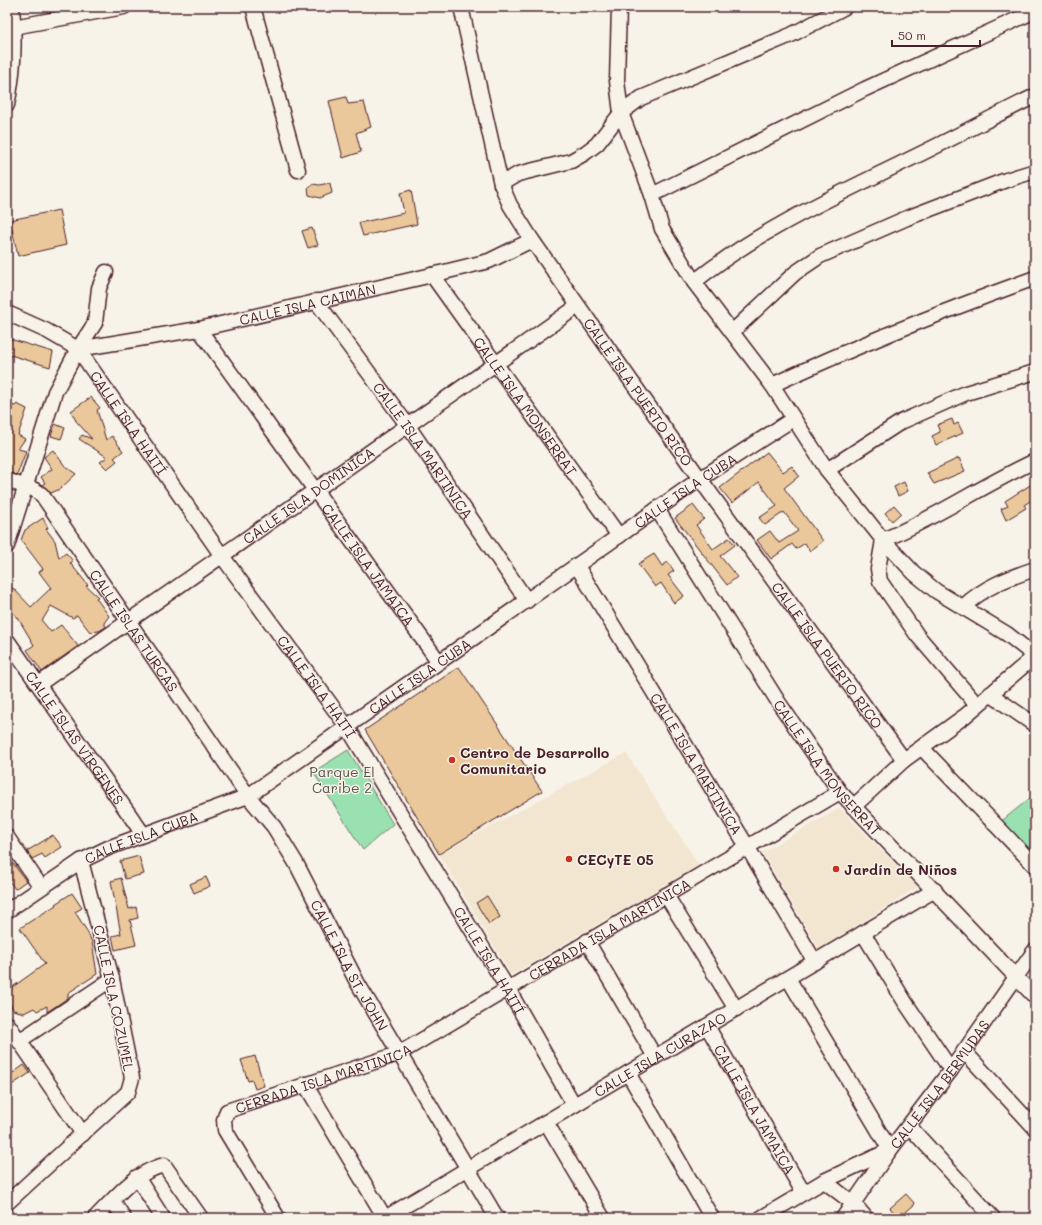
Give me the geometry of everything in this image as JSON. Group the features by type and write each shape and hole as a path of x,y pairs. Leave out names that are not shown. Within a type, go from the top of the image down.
{"street":[{"path":"7,105 12,81 14,26 12,7"},
{"path":"14,26 124,7"},
{"path":"252,7 298,170"},
{"name":"CALLE ISLA PUERTO RICO","path":"461,7 501,184 510,205 532,240 700,479 904,760"},
{"path":"619,7 617,81 621,113 652,195 662,229 694,282 772,385 827,470 883,540 914,573 936,591 1007,634 1035,656 977,705 922,748 904,760 853,808"},
{"path":"501,184 518,174 571,161 585,153 597,144 621,113 641,98 791,35 845,7"},
{"path":"652,195 865,89 1035,11"},
{"path":"694,282 720,262 758,237 818,203 909,160 1035,96"},
{"path":"732,332 795,273 820,256 907,218 1006,180 1035,171"},
{"name":"CALLE ISLA CAIMÁN","path":"78,349 199,330 316,301 432,275 489,261 532,240"},
{"path":"7,546 55,392 78,349 95,323 99,288 106,272"},
{"name":"CALLE ISLA MONSERRAT","path":"432,275 619,536"},
{"path":"772,385 850,349 958,306 1035,278"},
{"name":"CALLE ISLA MARTINICA","path":"316,301 408,426 527,601"},
{"name":"CALLE ISLA DOMINICA","path":"39,684 578,306"},
{"name":"CALLE ISLA HAITÍ","path":"7,313 48,331 78,349 222,556 348,728 508,989 574,1105"},
{"name":"CALLE ISLA JAMAICA","path":"199,330 439,662"},
{"path":"827,470 901,422 966,393 1035,372"},
{"name":"CALLE ISLA CUBA","path":"7,911 81,861 108,848 248,796 348,728 439,662 700,479 793,418"},
{"path":"883,540 912,527 962,498 1035,461"},
{"name":"CALLE ISLAS TURCAS","path":"7,480 26,486 42,495 248,796"},
{"name":"CALLE ISLA MONSERRAT","path":"657,509 779,703 840,792 853,808 935,890 1035,997"},
{"path":"883,540 878,569 880,581 917,635 977,705"},
{"name":"CALLE ISLA MARTINICA","path":"577,566 748,848 815,962"},
{"path":"963,607 975,595 999,582 1035,569"},
{"name":"CALLE ISLAS VÍRGENES","path":"7,640 143,834"},
{"path":"990,694 1035,725"},
{"path":"922,748 1035,866"},
{"name":"CERRADA ISLA MARTINICA","path":"278,1218 225,1130 224,1120 227,1111 398,1054 666,894 748,848 840,792"},
{"name":"CALLE ISLA ST. JOHN","path":"248,796 274,827 296,863 353,976 398,1054 497,1218"},
{"path":"7,836 41,887"},
{"name":"CALLE ISLA COZUMEL","path":"7,1203 128,1092 131,1086 132,1078 112,979 81,861"},
{"name":"CALLE ISLA CURAZAO","path":"385,1218 935,890"},
{"path":"666,894 736,1009"},
{"path":"863,934 905,1002 951,1070"},
{"path":"588,941 655,1057"},
{"name":"CALLE ISLA BERMUDAS","path":"843,1218 890,1150 951,1070 1035,950"},
{"path":"761,1218 824,1181 890,1150 788,978"},
{"path":"19,1041 112,979"},
{"path":"7,1023 83,1134"},
{"name":"CALLE ISLA JAMAICA","path":"707,1026 804,1192"},
{"path":"964,1051 1035,1128"},
{"path":"628,1073 712,1218"},
{"path":"305,1084 385,1218"},
{"path":"546,1122 603,1218"},
{"path":"909,1126 993,1218"},
{"path":"95,1218 137,1178 153,1168 164,1165 201,1218"},
{"path":"137,1178 163,1218"},
{"path":"824,1181 854,1204 866,1218"},
{"path":"113,1201 124,1218"}],"shaded area":[{"name":"CECyTE 05","path":"626,753 699,865 511,975 439,854"},
{"name":"Jardín de Niños","path":"840,808 918,887 819,949 762,852"}],"green space":[{"name":"Parque El Caribe 2","path":"348,750 393,824 363,850 313,772"},
{"path":"1035,794 1035,861 998,824"}],"building":[{"path":"346,97 348,104 364,102 371,127 356,133 361,152 343,158 329,101"},
{"path":"330,183 332,193 320,198 309,195 308,188 313,184 319,185"},
{"path":"411,190 417,224 363,236 359,223 404,213 400,193"},
{"path":"59,210 66,245 18,256 10,220"},
{"path":"312,228 318,245 308,248 302,231"},
{"path":"10,339 53,352 50,367 7,354"},
{"path":"91,397 100,408 97,410 106,440 112,436 123,451 114,458 117,461 107,469 100,462 107,457 79,439 82,435 92,439 76,421 71,411"},
{"path":"7,404 15,406 17,404 27,409 18,435 25,439 18,449 26,451 17,475 7,472"},
{"path":"952,419 954,425 958,423 963,433 936,445 932,436 940,432 937,425"},
{"path":"55,424 65,428 61,439 51,436"},
{"path":"53,450 65,466 76,474 60,489 51,493 42,485 45,483 41,477 52,469 44,457"},
{"path":"767,452 783,472 792,466 799,476 784,488 823,541 810,551 805,543 796,549 792,544 771,559 757,540 770,531 779,543 798,531 784,512 765,525 759,518 777,506 759,482 732,503 720,488"},
{"path":"959,458 965,471 934,484 927,473"},
{"path":"904,482 908,491 898,496 894,487"},
{"path":"1035,482 1035,498 1024,505 1026,508 1006,520 1001,509 1008,506 1005,501"},
{"path":"693,505 704,519 696,525 713,549 729,538 735,545 720,556 737,577 727,585 675,518"},
{"path":"894,505 901,513 892,521 885,513"},
{"path":"43,518 48,528 46,529 55,541 59,558 66,553 73,561 70,563 88,585 86,586 98,597 96,598 109,616 104,623 106,627 99,631 90,632 77,615 73,618 51,606 42,621 51,632 61,625 78,646 42,672 27,650 34,645 18,618 7,605 7,593 13,588 31,607 51,588 39,572 43,569 21,540 25,530"},
{"path":"654,554 662,566 668,562 674,571 668,575 684,596 674,603 661,583 655,587 638,564"},
{"name":"Centro de Desarrollo Comunitario","path":"459,667 542,791 439,854 365,730"},
{"path":"53,835 62,847 45,858 42,854 32,859 27,851"},
{"path":"7,855 26,881 15,889 7,878"},
{"path":"139,856 144,874 125,879 120,861"},
{"path":"206,877 210,886 194,893 190,884"},
{"path":"121,878 129,909 136,907 138,918 130,920 136,945 115,950 112,936 121,934 111,881"},
{"path":"72,893 82,908 75,912 92,942 97,974 68,993 68,998 47,1012 47,1006 37,1011 34,1008 24,1013 13,1010 7,996 7,991 45,964 20,928"},
{"path":"487,896 500,917 489,924 476,903"},
{"path":"255,1056 264,1086 255,1089 252,1080 248,1081 241,1060"},
{"path":"7,1064 13,1073 24,1065 30,1073 7,1088"},
{"path":"906,1194 915,1204 899,1218 890,1208"}],"place":[{"name":"Centro de Desarrollo Comunitario","path":"452,760"},
{"name":"CECyTE 05","path":"569,859"},
{"name":"Jardín de Niños","path":"836,869"}]}
